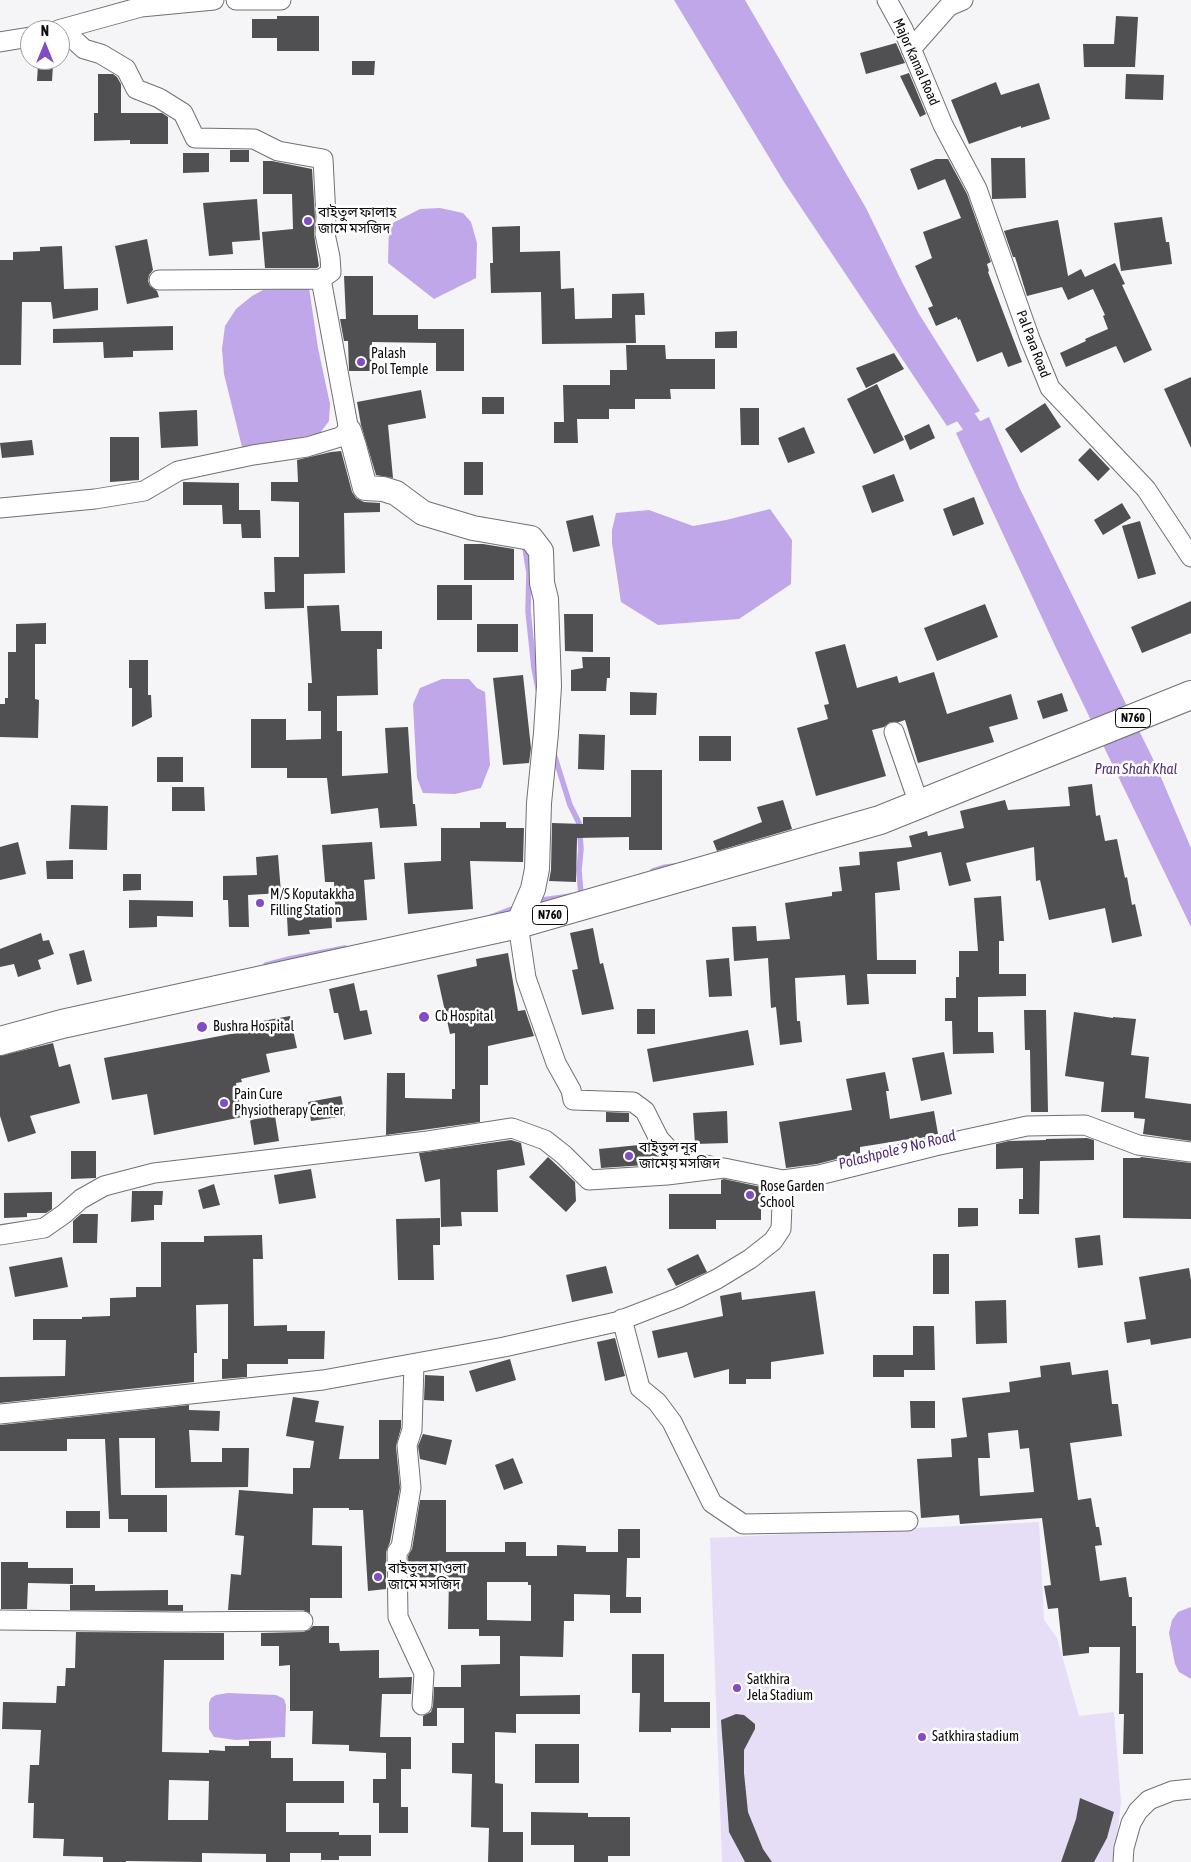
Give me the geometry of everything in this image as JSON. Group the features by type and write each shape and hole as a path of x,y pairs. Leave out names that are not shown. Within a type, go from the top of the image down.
{"highway":[{"name":"N760","path":"0,1041 62,1024 518,924 880,820 1186,696"}],"main road":[{"path":"348,431 365,488 383,489 396,493 423,513 473,528 531,538 540,551 547,618 548,686 546,733 539,803 537,869 533,889 518,924"}],"street":[{"path":"70,26 141,7 214,0"},
{"path":"236,0 281,0"},
{"name":"Major Kamal Road","path":"887,0 911,49 943,124"},
{"path":"911,49 949,6 963,0"},
{"path":"70,37 84,49 101,54 126,69 136,89 158,98 183,113 195,138 254,139 278,151 323,159 325,234 331,272 321,280 159,280"},
{"path":"0,42 20,38"},
{"name":"Pal Para Road","path":"943,124 977,189 1030,340 1050,388 1146,489 1191,557"},
{"path":"0,508 95,499 144,491 178,471 253,455 307,447 340,437 348,431 321,280"},
{"path":"894,732 919,804"},
{"path":"518,924 526,978 556,1063 571,1090 573,1100 633,1102 646,1111 659,1139 673,1154 692,1162 783,1180 819,1175 935,1146 1027,1126 1085,1125 1138,1145 1191,1152"},
{"path":"0,1235 44,1228 81,1199 104,1186 154,1173 428,1141 512,1128 545,1140 564,1155 589,1180 668,1175 724,1168"},
{"path":"0,1414 323,1380 556,1336 622,1319 678,1298 717,1279 750,1259 773,1241 781,1229 783,1180"},
{"path":"622,1319 640,1388 657,1402 672,1422 712,1503 744,1524 908,1521"},
{"path":"414,1364 412,1430 407,1445 411,1488 401,1548 397,1552 397,1597 398,1617 424,1673 422,1704"},
{"path":"0,1620 303,1621"},
{"path":"1123,1862 1124,1848 1131,1823 1138,1811 1149,1800 1172,1791 1191,1789"}],"shaded area":[{"path":"1039,1522 1044,1620 1057,1638 1079,1716 1114,1712 1121,1802 1114,1862 1094,1862 1107,1838 1114,1812 1081,1798 1061,1862 772,1862 763,1849 748,1812 743,1773 744,1750 755,1729 755,1724 744,1715 736,1714 728,1717 723,1724 722,1747 729,1832 745,1862 722,1862 710,1538"}],"water":[{"path":"674,0 745,0 866,208 919,314 980,411 947,426 784,182"},
{"path":"440,208 463,213 471,222 477,243 476,278 434,299 388,263 389,225 420,209"},
{"path":"309,288 318,348 330,404 329,421 320,433 263,446 242,447 224,374 222,349 225,326 236,309 263,290"},
{"name":"Pran Shah Khal","path":"989,417 1020,489 1154,761 1191,848 1191,927 1057,650 956,433"},
{"path":"770,509 792,540 791,584 739,619 658,625 621,602 612,543 612,530 616,513 649,510 693,526"},
{"path":"442,679 469,679 477,688 485,692 490,765 481,788 455,794 423,793 417,778 413,704 420,688"},
{"path":"1191,1607 1191,1679 1179,1672 1175,1664 1169,1633 1172,1620 1178,1612"},
{"path":"228,1693 276,1695 284,1699 286,1705 285,1737 236,1740 214,1737 209,1729 209,1703 211,1698 216,1695"}],"building":[{"path":"277,16 319,16 319,51 277,51 277,38 252,38 252,19 277,19"},
{"path":"1116,16 1138,17 1135,67 1084,67 1083,44 1114,44"},
{"path":"896,43 905,63 866,74 860,53"},
{"path":"352,61 375,61 374,75 352,75"},
{"path":"38,70 53,70 52,81 37,81"},
{"path":"909,73 926,114 920,117 900,76"},
{"path":"98,74 113,74 117,77 121,84 121,113 162,113 168,117 168,144 130,144 130,140 94,141 94,113 98,113"},
{"path":"1126,74 1164,75 1163,100 1125,99"},
{"path":"996,82 1001,95 1039,83 1050,119 1021,128 1021,126 969,144 951,100"},
{"path":"230,150 249,150 249,162 230,162"},
{"path":"183,153 209,153 209,172 183,173"},
{"path":"991,158 1025,158 1026,198 992,199"},
{"path":"936,159 948,159 967,194 991,262 987,264 988,272 1022,362 1008,367 1002,352 977,362 960,319 958,320 957,317 936,326 928,308 933,306 915,266 932,258 923,232 961,218 945,179 918,190 910,169"},
{"path":"263,161 312,169 315,217 314,234 319,266 317,268 265,268 262,232 293,229 292,194 263,194"},
{"path":"257,199 260,240 232,242 233,254 209,256 203,203"},
{"path":"1162,217 1166,242 1169,242 1172,264 1121,271 1114,223"},
{"path":"1058,220 1068,276 1081,269 1085,277 1115,263 1125,284 1122,285 1152,350 1124,363 1116,346 1066,367 1060,353 1108,329 1103,316 1105,315 1093,289 1068,300 1062,287 1027,296 1015,257 1013,257 1004,231"},
{"path":"520,226 520,252 560,251 561,289 574,288 575,319 612,318 612,294 644,293 645,315 635,315 636,343 542,344 541,292 491,293 490,263 493,263 492,227"},
{"path":"147,239 153,270 149,275 148,281 150,286 157,291 159,297 127,304 115,246"},
{"path":"62,246 64,289 98,288 98,310 53,319 51,302 22,302 21,365 0,365 0,260 13,260 13,252 40,251 40,247"},
{"path":"344,276 373,276 373,315 418,315 418,329 464,329 464,371 436,371 436,343 372,342 372,371 349,371 348,341 344,341 340,319 346,319"},
{"path":"173,326 173,350 133,351 133,357 104,358 103,342 53,343 53,329"},
{"path":"737,331 737,348 715,348 715,332"},
{"path":"626,345 665,345 666,359 715,359 715,389 670,389 671,399 635,399 635,409 609,409 609,419 577,419 578,443 554,443 554,422 564,422 563,385 610,385 610,370 627,370"},
{"path":"894,353 904,369 866,388 856,368"},
{"path":"1191,377 1191,448 1164,389"},
{"path":"877,384 904,440 874,454 847,399"},
{"path":"421,390 426,418 388,425 393,478 376,475 361,425 357,402"},
{"path":"482,397 504,397 504,414 482,414"},
{"path":"1045,403 1061,427 1021,453 1005,429"},
{"path":"740,408 759,408 759,445 741,445"},
{"path":"197,410 198,446 161,448 159,412"},
{"path":"929,424 935,438 910,450 904,436"},
{"path":"804,427 815,453 788,463 778,438"},
{"path":"110,437 139,437 139,480 110,482"},
{"path":"32,440 34,455 2,458 0,443"},
{"path":"1090,448 1110,469 1098,481 1078,460"},
{"path":"341,451 352,492 356,498 364,502 380,503 380,512 344,513 345,573 304,574 304,608 265,609 264,592 275,592 274,557 299,557 299,502 271,501 271,482 298,482 297,460"},
{"path":"464,462 483,462 483,495 464,495"},
{"path":"894,474 904,501 872,513 862,486"},
{"path":"183,482 239,483 239,510 260,510 261,538 242,538 241,524 223,524 222,505 183,505"},
{"path":"974,497 984,524 953,536 943,509"},
{"path":"1122,503 1131,518 1103,535 1094,520"},
{"path":"593,515 600,546 573,552 566,521"},
{"path":"1140,521 1156,574 1138,579 1122,526"},
{"path":"464,544 483,544 514,549 514,580 464,580"},
{"path":"437,585 472,585 472,620 437,620"},
{"path":"1191,601 1191,633 1142,653 1131,627"},
{"path":"985,604 998,637 937,661 924,628"},
{"path":"339,605 341,631 382,631 382,649 377,649 378,695 337,696 337,731 342,731 342,776 388,773 385,728 408,727 413,804 415,804 417,826 380,828 378,808 331,814 327,778 287,778 287,768 251,768 251,719 286,719 286,740 321,739 321,711 308,711 308,683 312,683 307,606"},
{"path":"564,614 593,614 593,652 565,651"},
{"path":"46,623 46,644 35,644 35,699 39,700 38,738 0,737 0,704 5,704 5,698 8,698 8,652 16,652 16,624"},
{"path":"477,624 518,624 518,652 477,652"},
{"path":"845,644 857,688 897,676 899,683 934,672 947,714 1011,694 1018,719 989,727 994,742 918,763 905,720 890,722 884,727 872,730 886,776 816,796 797,728 828,719 824,705 829,704 815,652"},
{"path":"582,657 610,657 610,678 607,678 606,691 571,691 571,670 583,668"},
{"path":"129,660 148,660 148,695 151,695 152,717 132,727 132,688 129,688"},
{"path":"523,675 531,748 529,763 503,765 493,678"},
{"path":"630,692 657,693 656,715 630,715"},
{"path":"1062,693 1068,711 1043,719 1037,701"},
{"path":"579,734 605,735 604,770 578,769"},
{"path":"699,736 731,736 731,761 699,761"},
{"path":"157,757 183,757 183,782 157,782"},
{"path":"631,770 662,770 662,850 629,850 629,837 577,838 576,882 549,881 552,823 583,824 583,817 631,817"},
{"path":"1092,784 1096,816 1100,815 1105,841 1117,839 1125,878 1127,877 1132,905 1135,904 1142,936 1112,943 1105,908 1049,920 1040,880 1036,881 1034,847 966,863 971,881 949,886 941,852 897,862 900,890 875,893 877,960 916,960 916,974 867,974 869,1004 847,1005 845,975 795,978 797,1021 800,1021 802,1042 780,1045 776,1007 771,1008 768,958 734,961 732,927 756,926 757,941 790,939 785,903 832,896 832,892 842,891 839,867 860,865 859,852 912,847 909,836 927,831 928,836 964,828 960,811 1005,800 1008,810 1070,806 1068,787"},
{"path":"172,787 204,787 205,811 172,811"},
{"path":"783,800 792,829 717,851 713,841 762,822 757,807"},
{"path":"71,805 108,806 107,850 69,849"},
{"path":"480,822 506,822 506,828 524,828 523,862 470,861 473,909 408,914 404,863 441,861 441,828 480,828"},
{"path":"18,842 26,874 0,880 0,847"},
{"path":"372,842 375,879 364,880 367,920 336,922 334,882 325,882 322,845"},
{"path":"278,855 281,893 248,895 249,927 229,927 228,900 223,900 223,876 257,875 256,857"},
{"path":"73,860 73,879 47,879 46,861"},
{"path":"123,874 141,874 141,890 123,891"},
{"path":"1001,896 1004,941 999,941 999,974 1026,974 1026,996 978,997 978,1032 993,1032 994,1053 953,1054 952,1021 945,1021 945,998 956,998 956,977 959,977 959,951 978,951 974,898"},
{"path":"129,900 193,901 193,917 157,916 157,927 129,928"},
{"path":"331,909 332,928 309,930 310,934 288,936 287,917 311,916 310,911"},
{"path":"593,928 600,964 603,963 614,1009 582,1015 572,970 578,969 570,933"},
{"path":"41,933 43,941 49,940 54,954 38,960 41,969 18,977 14,964 0,967 0,949"},
{"path":"84,950 92,981 77,985 69,954"},
{"path":"508,953 518,1011 525,1010 534,1036 488,1046 488,1085 480,1085 480,1122 386,1135 387,1073 405,1073 405,1098 452,1099 452,1089 455,1089 455,1033 450,1034 437,975 477,966 476,959"},
{"path":"729,958 732,996 709,997 706,960"},
{"path":"354,983 360,1011 367,1010 372,1034 344,1040 338,1013 334,1013 329,989"},
{"path":"637,1009 655,1009 655,1034 637,1034"},
{"path":"1024,1010 1046,1010 1048,1112 1031,1112 1030,1050 1025,1050"},
{"path":"1074,1012 1113,1018 1136,1019 1131,1055 1149,1057 1145,1098 1191,1104 1191,1141 1143,1134 1145,1119 1134,1118 1134,1112 1101,1112 1104,1082 1065,1076"},
{"path":"290,1016 297,1048 266,1054 270,1072 241,1079 242,1082 236,1083 242,1117 154,1135 147,1094 112,1100 104,1058 236,1033 235,1026"},
{"path":"748,1030 754,1065 653,1082 647,1049"},
{"path":"53,1043 59,1067 70,1064 80,1103 30,1116 36,1133 8,1142 0,1116 0,1056"},
{"path":"944,1052 952,1094 921,1101 912,1058"},
{"path":"885,1072 889,1091 886,1091 890,1119 934,1111 938,1134 860,1147 860,1153 817,1164 786,1168 779,1122 852,1110 846,1079"},
{"path":"341,1096 345,1116 311,1121 308,1102"},
{"path":"727,1111 728,1143 695,1144 693,1113"},
{"path":"606,1112 629,1113 629,1122 606,1122"},
{"path":"275,1116 279,1141 254,1145 250,1120"},
{"path":"1087,1138 1094,1140 1094,1160 1040,1161 1039,1214 1019,1214 1019,1199 1023,1199 1023,1168 996,1169 996,1144 1009,1141"},
{"path":"511,1140 521,1143 525,1165 497,1170 498,1212 461,1212 462,1226 441,1227 440,1179 425,1182 419,1153"},
{"path":"649,1144 661,1157 661,1164 601,1168 599,1149"},
{"path":"71,1151 96,1151 96,1178 71,1179"},
{"path":"548,1157 575,1182 576,1201 566,1212 529,1177"},
{"path":"1141,1157 1191,1163 1191,1219 1123,1218 1123,1158"},
{"path":"311,1169 316,1198 279,1204 274,1175"},
{"path":"724,1179 761,1187 761,1220 716,1220 716,1229 669,1229 669,1194 721,1194 721,1180"},
{"path":"214,1184 220,1205 203,1209 198,1190"},
{"path":"132,1191 163,1191 162,1205 154,1205 154,1220 131,1222"},
{"path":"52,1192 52,1209 46,1213 27,1213 27,1217 4,1218 4,1193"},
{"path":"958,1208 978,1208 978,1226 958,1227"},
{"path":"81,1214 98,1214 97,1243 73,1243 73,1221"},
{"path":"440,1218 440,1245 433,1245 434,1280 398,1280 396,1219"},
{"path":"262,1235 263,1259 253,1259 254,1326 287,1325 287,1331 325,1331 324,1359 288,1359 288,1364 247,1364 247,1377 222,1379 222,1359 228,1359 228,1304 196,1305 197,1353 194,1353 194,1382 0,1403 0,1377 65,1376 66,1340 33,1340 33,1319 82,1319 82,1317 110,1316 110,1298 136,1297 136,1287 161,1287 161,1242 204,1242 204,1236"},
{"path":"1100,1235 1103,1265 1078,1268 1075,1238"},
{"path":"698,1254 707,1272 676,1286 667,1269"},
{"path":"933,1254 949,1254 949,1294 933,1294"},
{"path":"62,1257 68,1287 15,1297 9,1267"},
{"path":"606,1266 613,1293 572,1302 566,1275"},
{"path":"1189,1268 1191,1280 1191,1338 1151,1345 1150,1339 1127,1343 1124,1322 1146,1319 1139,1277"},
{"path":"815,1291 824,1354 771,1362 771,1379 746,1379 746,1384 729,1384 729,1369 694,1378 687,1352 658,1358 652,1331 723,1316 720,1296 741,1292 742,1300"},
{"path":"1006,1300 1007,1343 976,1344 975,1301"},
{"path":"913,1326 934,1326 935,1370 904,1370 904,1377 873,1377 873,1355 913,1355"},
{"path":"615,1338 625,1376 605,1381 597,1342"},
{"path":"510,1359 516,1380 476,1392 469,1371"},
{"path":"1070,1362 1072,1375 1108,1370 1112,1404 1118,1404 1122,1436 1070,1443 1078,1500 1091,1498 1096,1527 1099,1527 1102,1545 1095,1546 1100,1581 1126,1577 1129,1597 1132,1597 1132,1626 1136,1626 1136,1673 1143,1673 1143,1754 1123,1754 1124,1714 1119,1714 1120,1647 1089,1647 1089,1653 1063,1656 1058,1608 1048,1609 1044,1586 1051,1585 1042,1518 960,1524 959,1515 921,1518 917,1459 952,1457 951,1439 967,1437 962,1398 1010,1392 1009,1382 1041,1377 1040,1366","holes":["1018,1430 1020,1449 1029,1448 1034,1492 980,1496 978,1458 990,1458 988,1433"]},
{"path":"425,1375 444,1376 444,1401 424,1400"},
{"path":"293,1397 319,1401 315,1422 344,1426 339,1459 379,1459 379,1420 401,1420 401,1428 396,1446 400,1488 390,1542 386,1552 386,1589 368,1591 363,1510 313,1508 312,1545 342,1546 342,1598 310,1598 310,1613 303,1610 228,1610 231,1574 241,1575 244,1536 235,1535 239,1490 293,1494 293,1468 310,1468 314,1441 286,1436"},
{"path":"910,1401 935,1401 935,1428 911,1428"},
{"path":"189,1405 189,1410 220,1411 219,1431 189,1430 191,1462 222,1462 222,1448 249,1448 248,1487 155,1488 155,1438 119,1438 121,1495 167,1495 167,1532 128,1532 128,1519 109,1519 105,1439 67,1439 67,1451 0,1451 0,1425"},
{"path":"423,1434 452,1440 446,1465 420,1459 418,1446"},
{"path":"513,1458 523,1483 504,1490 495,1465"},
{"path":"420,1500 446,1500 446,1552 505,1552 505,1542 526,1542 526,1556 557,1556 557,1545 586,1546 586,1552 618,1552 618,1529 640,1529 640,1558 627,1558 626,1597 641,1597 641,1613 610,1613 610,1595 574,1594 574,1621 564,1621 563,1657 520,1656 520,1696 580,1695 580,1714 516,1714 516,1733 495,1732 495,1783 503,1784 503,1832 523,1832 523,1862 488,1862 489,1828 471,1827 472,1774 452,1773 452,1743 464,1743 464,1708 437,1708 437,1726 423,1726 423,1716 431,1712 433,1706 434,1687 461,1687 461,1665 500,1664 500,1636 479,1636 479,1629 448,1629 449,1578 409,1579 408,1556 412,1549","holes":["487,1582 528,1582 528,1585 531,1585 531,1621 487,1620"]},
{"path":"66,1511 100,1511 100,1528 66,1528"},
{"path":"1,1562 28,1562 28,1568 73,1568 73,1584 28,1583 27,1609 1,1609"},
{"path":"70,1585 95,1585 95,1591 168,1590 168,1605 183,1605 183,1611 70,1610"},
{"path":"313,1626 329,1626 329,1643 339,1643 340,1651 379,1650 379,1678 412,1677 411,1694 382,1694 380,1737 411,1737 411,1769 401,1769 401,1807 408,1807 408,1833 379,1833 379,1803 373,1803 373,1779 386,1779 386,1753 349,1751 349,1745 312,1744 313,1711 290,1711 290,1665 279,1666 279,1646 261,1646 261,1633 303,1632"},
{"path":"76,1632 224,1633 224,1660 164,1660 162,1752 209,1753 209,1750 225,1751 225,1746 249,1746 249,1741 271,1741 271,1758 293,1758 293,1781 344,1781 344,1803 286,1803 286,1832 339,1832 339,1835 371,1835 371,1856 339,1856 339,1860 321,1860 321,1853 290,1853 290,1862 266,1862 266,1854 202,1853 202,1862 103,1862 103,1857 63,1856 64,1839 33,1838 34,1803 28,1803 30,1765 39,1765 41,1730 2,1729 3,1702 56,1703 57,1686 65,1686 66,1668 75,1668","holes":["169,1780 209,1781 208,1820 168,1820"]},
{"path":"632,1654 664,1654 664,1702 710,1702 710,1728 671,1728 671,1732 639,1732 640,1693 632,1693"},
{"path":"736,1714 744,1715 755,1724 755,1729 744,1750 748,1812 763,1849 772,1862 745,1862 729,1832 721,1720"},
{"path":"535,1744 579,1744 579,1783 535,1783"},
{"path":"1080,1798 1114,1812 1107,1838 1094,1862 1061,1862 1076,1819"},
{"path":"531,1812 588,1813 588,1817 630,1817 630,1856 608,1856 608,1862 574,1862 574,1845 531,1845"}],"waterway":[{"path":"952,397 976,432 984,449"},
{"path":"524,542 529,573 528,611 538,689"},
{"path":"554,754 570,805 579,823 581,895"},
{"path":"653,871 675,866"},
{"path":"535,901 571,896"},
{"path":"491,917 517,907"},
{"path":"266,965 345,948"}],"place":[{"name":"বাইতুল ফালাহ জামে মসজিদ","path":"308,221"},
{"name":"Palash Pol Temple","path":"361,362"},
{"name":"M/S Koputakkha Filling Station","path":"260,903"},
{"name":"Cb Hospital","path":"424,1017"},
{"name":"Bushra Hospital","path":"202,1027"},
{"name":"Pain Cure Physiotherapy Center","path":"224,1103"},
{"name":"বাইতুল নূর জামেয় মসজিদ","path":"629,1156"},
{"name":"Rose Garden School","path":"750,1195"},
{"name":"বাইতুল মাওলা জামে মসজিদ","path":"378,1577"},
{"name":"Satkhira Jela Stadium","path":"737,1688"},
{"name":"Satkhira stadium","path":"922,1737"}],"water label":[{"name":"Polashpole 9 No Road","path":"897,1150"}]}
